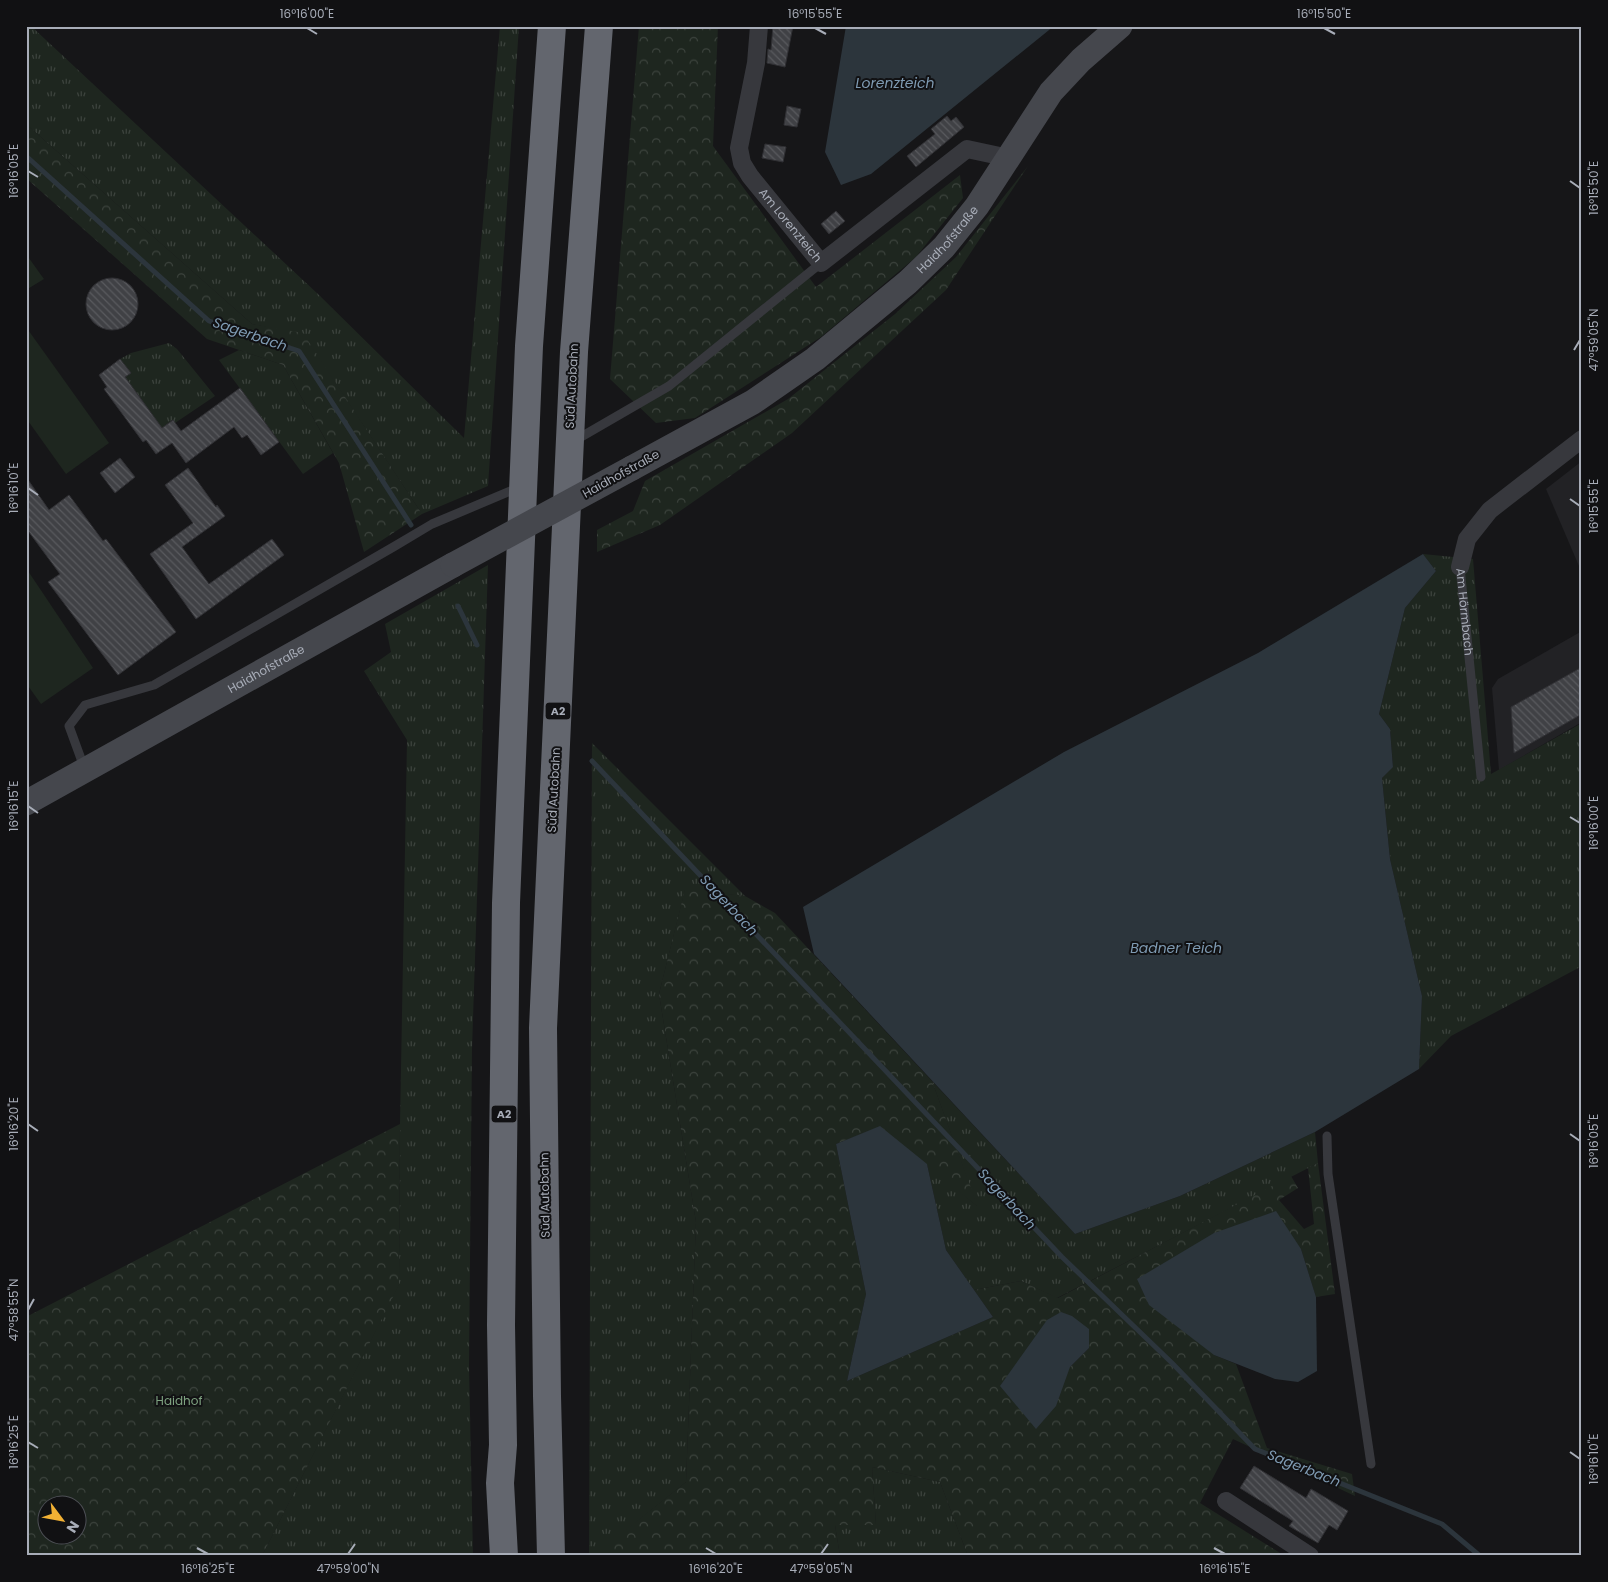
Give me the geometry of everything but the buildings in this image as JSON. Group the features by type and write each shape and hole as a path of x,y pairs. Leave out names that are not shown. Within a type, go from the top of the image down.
{"highway":[{"name":"A2","path":"504,1556 500,1484 503,1445 502,1315 506,903 529,346 552,26"},
{"name":"Süd Autobahn","path":"551,1556 547,1396 543,1028 574,352 599,26"},
{"path":"484,1556 500,1484"}],"street":[{"name":"Am Lorenzteich","path":"760,26 756,63 739,148 742,163 750,176 821,262 967,149 1009,158"},
{"name":"Haidhofstraße","path":"26,803 454,565 753,402 815,359 908,282 944,247 977,206 1051,92 1081,60 1120,26"},
{"name":"Am Hörmbach","path":"1460,567 1467,539 1490,510 1582,439"},
{"path":"1226,1502 1310,1556"}],"lane":[{"path":"570,444 669,386 821,262"},
{"path":"85,770 69,726 85,705 154,685 432,524 522,486"},
{"name":"Am Hörmbach","path":"1460,567 1481,778"},
{"path":"1327,1136 1328,1174 1371,1464"}],"shaded area":[{"path":"1582,461 1582,573 1546,489"},
{"path":"1582,631 1582,722 1499,770 1492,688 1498,679"}],"green space":[{"path":"26,26 31,26 319,295 464,438 500,26 519,26 488,486 422,514 303,334 252,324 26,124"},
{"path":"639,26 718,26 713,146 816,287 960,175 963,198 916,257 821,337 695,418 656,423 610,379"},
{"path":"26,124 252,324 303,333 422,514 364,552 339,463 283,365 207,339 26,178"},
{"path":"1028,166 946,290 792,433 660,525 597,552 597,530 633,511 645,481 788,399 895,314 956,257"},
{"path":"26,254 44,279 26,290"},
{"path":"26,327 109,443 66,474 26,418"},
{"path":"169,343 177,349 215,396 175,423 172,420 162,428 125,377 130,373 120,359 131,353"},
{"path":"239,350 283,365 333,453 303,474 219,360"},
{"path":"1423,554 1473,559 1491,774 1582,723 1582,966 1451,1036 1419,1069 1422,996 1390,859 1382,778 1393,766 1390,729 1379,714 1405,608 1436,571"},
{"path":"488,565 472,1049 469,1366 473,1556 262,1556 399,1284 407,740 364,671 391,652 385,624"},
{"path":"26,568 93,668 41,704 26,683"},
{"path":"592,743 745,896 685,890 659,994 696,1222 686,1482 614,1540 614,1556 589,1556"},
{"path":"685,889 745,896 775,913 932,1081 978,1207 880,1127 836,1144 866,1294 847,1381 993,1317 974,1290 1021,1281 1058,1298 1291,1176 1298,1188 1279,1200 1304,1229 1314,1224 1308,1168 1318,1163 1335,1294 1316,1297 1301,1249 1214,1355 1236,1364 1267,1448 1352,1474 1355,1496 1233,1439 1200,1503 1285,1556 968,1556 940,1482 872,1467 876,1525 835,1525 840,1556 614,1556 613,1540 686,1482 696,1222 659,994","holes":["1089,1329 1089,1348 1070,1367"]},
{"path":"932,1081 1075,1234 1180,1196 1315,1132 1318,1163 1057,1298 1021,1281 974,1290 946,1250 927,1164 977,1206"},
{"name":"Haidhof","path":"400,1124 399,1285 262,1556 26,1556 26,1317"},
{"path":"872,1467 940,1482 968,1556 840,1556 835,1525 876,1525"}],"water":[{"name":"Lorenzteich","path":"846,26 1054,26 871,174 841,185 825,152"},
{"name":"Badner Teich","path":"1423,554 1436,571 1405,608 1379,714 1390,729 1393,767 1382,778 1390,859 1422,996 1419,1069 1315,1132 1180,1196 1075,1234 814,954 803,907 1064,752 1258,653"},
{"path":"880,1126 927,1164 946,1250 993,1317 847,1381 866,1294 836,1144"},
{"path":"1276,1211 1301,1249 1316,1297 1317,1371 1298,1382 1275,1379 1214,1355 1149,1305 1137,1279 1214,1233"},
{"path":"1061,1312 1072,1316 1089,1329 1089,1348 1070,1367 1056,1406 1036,1429 1000,1386 1047,1320"}],"waterway":[{"name":"Sagerbach","path":"26,156 209,321 299,351 411,525"},
{"name":"Sagerbach","path":"458,606 477,645"},
{"name":"Sagerbach","path":"592,761 1062,1257 1172,1363 1255,1449 1442,1524 1480,1556"}]}
